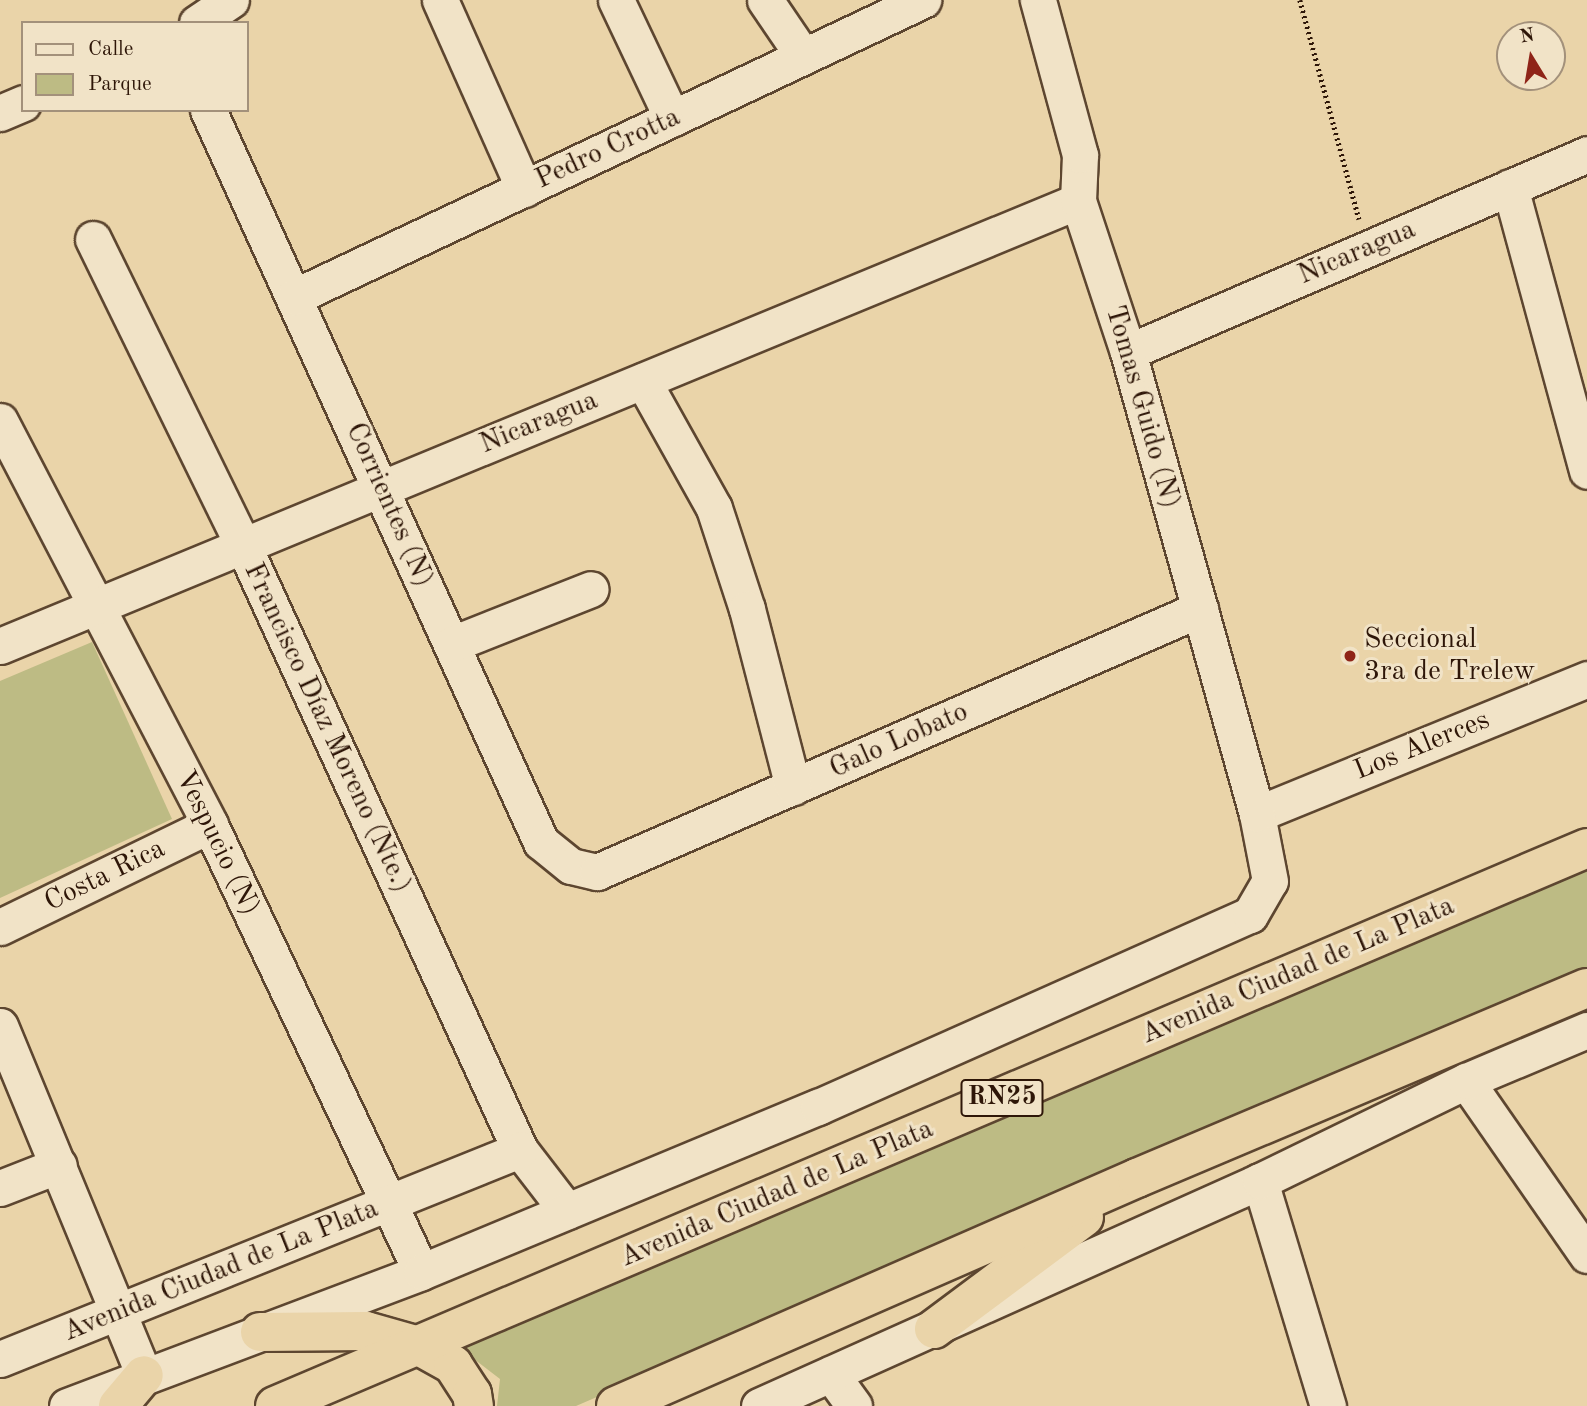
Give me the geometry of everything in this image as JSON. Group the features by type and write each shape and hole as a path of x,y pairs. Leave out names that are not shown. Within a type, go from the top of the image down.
{"highway":[{"name":"Avenida Ciudad de La Plata","path":"275,1406 1587,848"},
{"path":"616,1406 1137,1178 1587,988"},
{"path":"934,1329 1137,1178"},
{"path":"260,1332 366,1331 419,1346 453,1364 472,1394 474,1406"},
{"path":"118,1406 144,1376"}],"street":[{"path":"200,21 231,0"},
{"path":"440,0 524,189"},
{"path":"616,0 672,118"},
{"path":"765,0 803,56"},
{"name":"Pedro Crotta","path":"294,298 923,0"},
{"name":"Tomas Guido (N)","path":"1038,0 1080,155 1078,201 1128,352 1258,814"},
{"path":"0,113 21,104"},
{"name":"Corrientes (N)","path":"209,112 541,842 571,866 597,872"},
{"name":"Nicaragua","path":"1128,352 1587,154"},
{"path":"1510,187 1587,471"},
{"name":"Nicaragua","path":"0,646 1078,201"},
{"name":"Francisco Díaz Moreno (Nte.)","path":"93,239 243,545 520,1150 567,1211"},
{"path":"643,380 714,508 747,608 793,787"},
{"name":"Vespucio (N)","path":"0,421 210,825 387,1205 421,1272"},
{"path":"452,644 591,589"},
{"name":"Galo Lobato","path":"597,872 1200,609"},
{"name":"Los Alerces","path":"1258,814 1587,679"},
{"path":"67,1406 421,1272 818,1107 1250,915 1270,881 1258,814"},
{"name":"Costa Rica","path":"0,927 210,825"},
{"path":"0,1026 144,1376"},
{"path":"759,1406 1260,1181 1466,1081 1587,1030"},
{"path":"1466,1081 1587,1255"},
{"name":"Avenida Ciudad de La Plata","path":"0,1359 119,1314 520,1150"},
{"path":"0,1188 59,1165"},
{"path":"1260,1181 1328,1406"},
{"path":"831,1374 854,1406"}],"path":[{"path":"1300,0 1367,249"}],"green space":[{"path":"92,642 172,819 0,898 0,681"},
{"path":"1587,868 1587,971 576,1406 497,1406 500,1379 461,1349"}],"place":[{"name":"Seccional 3ra de Trelew","path":"1350,656"}]}
